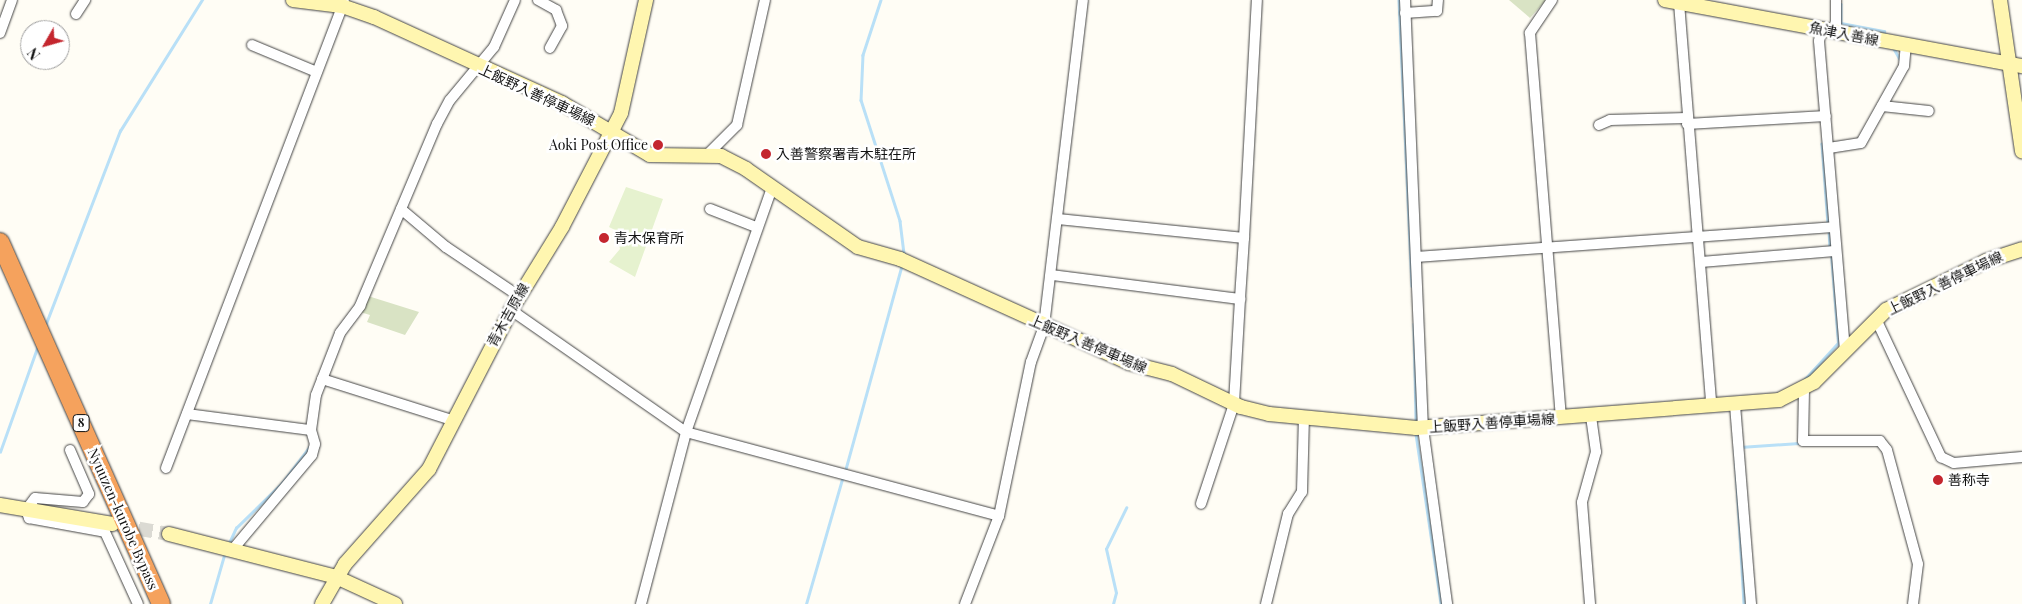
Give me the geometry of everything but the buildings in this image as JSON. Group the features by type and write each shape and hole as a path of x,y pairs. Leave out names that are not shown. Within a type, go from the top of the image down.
{"highway":[{"name":"Nyuuzen-kurobe Bypass","path":"0,242 161,604"}],"main road":[{"name":"上飯野入善停車場線","path":"293,0 343,3 476,67 562,103 650,155 679,158 709,153 734,162 858,247 900,259 1129,363 1188,380 1253,412 1423,428 1780,400 1804,390 1876,319 1986,260 2022,249"},
{"name":"青木吉原線","path":"322,604 336,576 429,468 452,420 511,310 558,235 621,113 646,0"},
{"path":"2000,0 2007,65 2022,151"},
{"name":"魚津入善線","path":"1669,1 2007,65 2022,66"},
{"path":"0,505 112,524"},
{"path":"169,534 234,548 336,576 395,604"}],"street":[{"path":"0,33 12,0"},
{"path":"76,14 85,0"},
{"path":"234,548 312,455 315,444 311,430 322,379 340,333 360,306 437,124 476,67 494,47 515,0"},
{"path":"538,0 556,10 562,26 550,48"},
{"path":"709,153 737,125 764,0"},
{"path":"965,604 999,516 1031,362 1044,326 1052,275 1083,0"},
{"path":"1201,504 1234,404 1257,0"},
{"path":"1405,0 1423,428 1447,604"},
{"path":"1405,13 1437,11 1438,0"},
{"path":"1552,0 1530,33 1561,417"},
{"path":"1836,0 1836,32"},
{"path":"1669,1 1687,120 1700,235 1711,405"},
{"path":"166,468 343,3"},
{"path":"1821,29 1833,227 1845,351"},
{"path":"252,45 317,72"},
{"path":"1829,148 1861,143 1904,66 1906,45"},
{"path":"1882,106 1929,111"},
{"path":"1599,124 1610,120 1826,116"},
{"path":"641,604 686,432 756,227 772,188"},
{"path":"401,209 446,247 519,296"},
{"path":"710,209 756,227"},
{"path":"1058,219 1244,238"},
{"path":"1416,257 1700,235 1833,227"},
{"path":"1702,262 1835,251"},
{"path":"1052,275 1240,299"},
{"path":"511,310 686,432 999,516"},
{"path":"1876,319 1941,457 1954,463 2022,458"},
{"path":"322,379 452,420"},
{"path":"1804,390 1803,441 1880,441 1887,450 1918,564 1913,604"},
{"path":"1735,405 1751,604"},
{"path":"187,414 311,430"},
{"path":"1266,604 1288,514 1302,492 1304,416"},
{"path":"1590,604 1582,502 1596,452 1591,416"},
{"path":"70,450 90,494 83,502 35,498 26,510 29,518 105,532 138,604"}],"green space":[{"path":"1509,0 1546,0 1530,18"},
{"path":"626,187 663,199 635,277 609,262 620,249 615,230 609,227"},
{"path":"368,296 419,312 405,335 367,322 370,315 360,312"}],"waterway":[{"path":"45,326 120,131 202,0"},
{"path":"881,0 863,55 861,100 900,221 904,254"},
{"path":"1399,0 1412,286"},
{"path":"1841,4 1841,23 1884,31 1886,36"},
{"path":"1893,47 1900,59"},
{"path":"1826,144 1822,144 1828,224"},
{"path":"1829,230 1830,249"},
{"path":"1802,382 1838,343 1831,255"},
{"path":"845,471 902,264"},
{"path":"1414,324 1416,423"},
{"path":"0,452 38,345"},
{"path":"1416,434 1441,604"},
{"path":"1740,447 1799,443 1799,440"},
{"path":"228,545 236,528 282,483 310,446"},
{"path":"1735,448 1744,604"},
{"path":"806,604 843,476"},
{"path":"1113,604 1116,593 1106,549 1126,508"},
{"path":"210,604 225,552"}],"tunnel":[{"path":"118,525 169,534"}],"place":[{"name":"Aoki Post Office","path":"658,145"},
{"name":"入善警察署青木駐在所","path":"766,154"},
{"name":"青木保育所","path":"604,238"},
{"name":"善称寺","path":"1938,480"}]}
